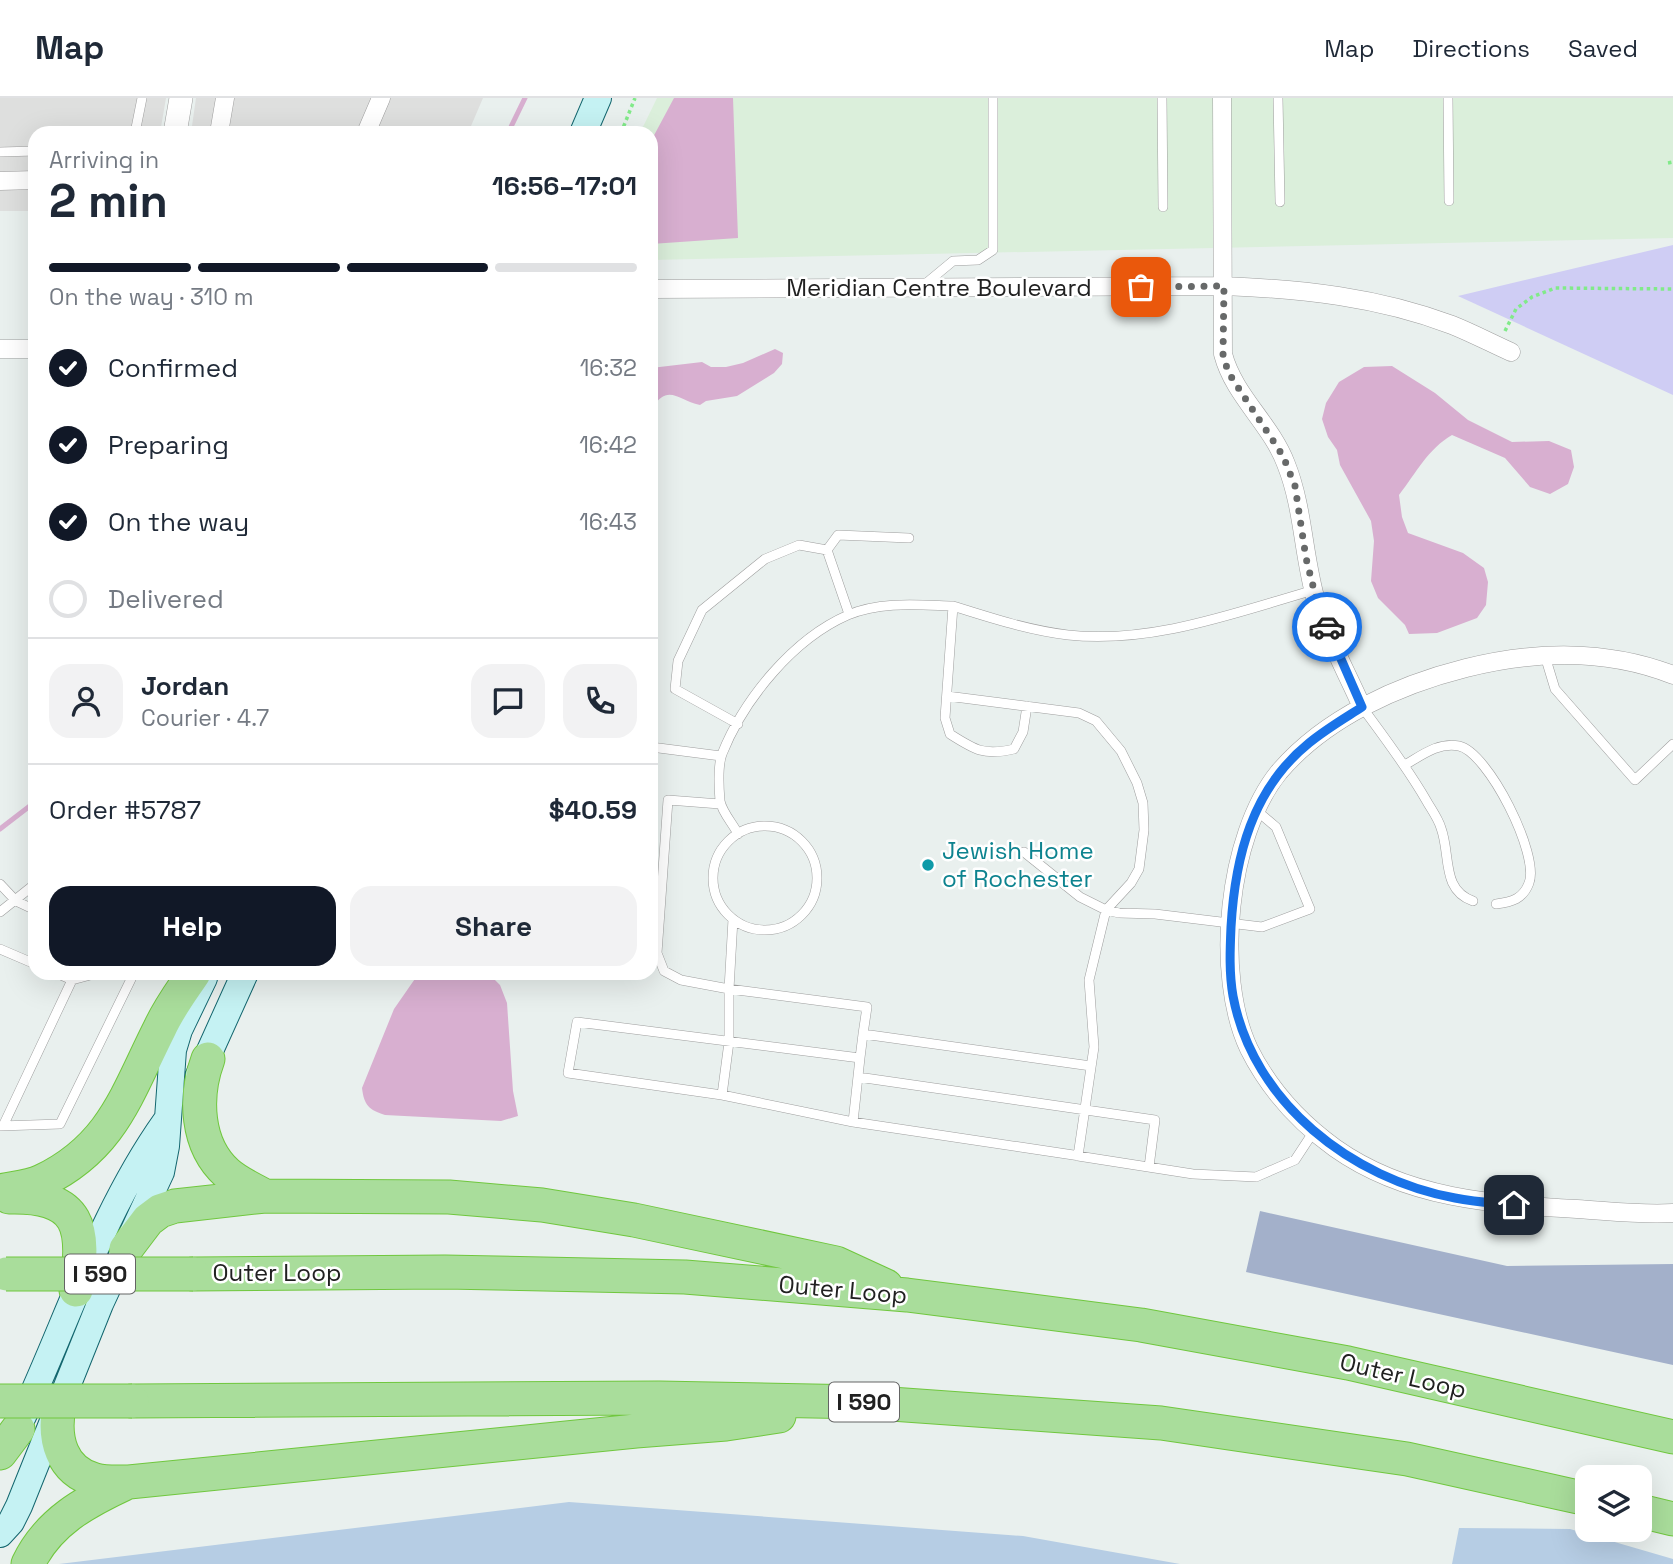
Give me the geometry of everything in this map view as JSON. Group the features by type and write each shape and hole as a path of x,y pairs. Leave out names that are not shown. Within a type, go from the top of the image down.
{"highway":[{"path":"0,1191 39,1183 74,1163 97,1143 122,1107 165,1018 189,980"},
{"path":"208,1059 202,1078 199,1104 207,1145 227,1173 265,1196"},
{"path":"0,1197 27,1196 43,1199 57,1204 72,1216 79,1239 76,1290"},
{"path":"126,1248 148,1220 168,1208 265,1196 449,1197 520,1202 588,1212 836,1263 907,1295"},
{"name":"Outer Loop","path":"3,1274 445,1272 685,1278 907,1295 1142,1325 1348,1363 1673,1437"},
{"name":"I 590","path":"0,1401 659,1398 863,1402 1161,1423 1407,1459 1575,1496"},
{"path":"59,1407 56,1422 58,1441 62,1454 70,1465 80,1474 92,1479 129,1482 726,1424 863,1402"},
{"path":"28,1564 48,1533 68,1514 92,1499 129,1482"},
{"path":"1652,1514 1673,1518"}],"main road":[{"path":"586,126 598,98"},
{"path":"0,1534 11,1522 19,1506 96,1315 161,1172 174,1045 203,980"},
{"path":"0,1465 76,1290 132,1173 208,1059 242,980"}],"street":[{"path":"176,126 181,98"},
{"path":"220,126 225,98"},
{"path":"369,126 381,98"},
{"path":"1222,98 1223,354 1228,372 1283,456 1295,486 1306,558 1318,606 1362,707"},
{"path":"0,181 28,180"},
{"name":"Meridian Centre Boulevard","path":"658,289 1224,286 1310,290 1397,307 1452,326 1504,349"},
{"path":"0,349 28,349"},
{"path":"1673,675 1628,661 1594,656 1545,656 1488,663 1450,672 1362,707 1310,742 1293,758 1277,775 1256,810 1238,860 1230,952 1233,994 1248,1047 1270,1084 1291,1111 1336,1149 1373,1170 1419,1189 1454,1198 1514,1205 1673,1213"}],"lane":[{"path":"136,126 142,98"},
{"path":"919,289 953,261 978,260 993,250 993,98"},
{"path":"1162,98 1163,207"},
{"path":"1278,98 1280,202"},
{"path":"1448,98 1449,201"},
{"path":"0,152 28,151"},
{"path":"827,550 838,535 909,538"},
{"path":"738,724 675,689 678,661 702,610 765,559 799,545 827,550"},
{"path":"827,550 849,614"},
{"path":"738,834 720,804 721,756 757,693 780,663 805,641 849,614 887,605 953,606 1012,624 1067,635 1114,636 1172,629 1314,590"},
{"path":"953,606 945,718 950,734 976,751 997,753 1014,749 1023,732 1027,706"},
{"path":"1545,656 1555,689 1636,780 1673,744"},
{"path":"947,696 1079,713 1096,721 1121,751 1137,783 1143,803 1144,830 1139,869 1131,883 1106,910 1089,980 1094,1047 1080,1156"},
{"path":"1362,707 1405,765 1440,824 1446,844 1451,884 1462,897 1474,901"},
{"path":"1405,765 1434,748 1452,745 1463,747 1475,756 1502,791 1518,824 1531,875 1522,895 1513,902 1496,904"},
{"path":"658,748 721,756"},
{"path":"658,939 668,800 720,804"},
{"path":"1024,852 1080,897 1106,910 1262,928 1310,909 1276,827 1256,810"},
{"path":"755,827 772,827 789,832 803,842 813,856 817,873 816,890 810,906 798,919 783,927 757,929 733,919 719,899 713,875 722,851 738,834 755,827"},
{"path":"0,884 16,901 28,907"},
{"path":"0,912 28,890"},
{"path":"722,1095 729,1042 733,919"},
{"path":"0,949 28,961"},
{"path":"658,956 664,971 681,980 867,1007 853,1122"},
{"path":"72,980 2,1126 60,1124 131,980"},
{"path":"860,1058 577,1022 568,1073 722,1095 853,1122 1193,1174 1256,1177 1295,1160 1314,1131"},
{"path":"863,1034 1091,1066"},
{"path":"858,1077 1155,1120 1149,1167"}],"path":[{"path":"624,126 635,98"},
{"path":"1504,349 1516,309 1532,297 1555,288 1673,289"}],"shaded area":[{"path":"0,98 166,98 161,126 28,126 28,211 0,211"},
{"path":"196,98 483,98 471,126 192,126"},
{"path":"657,98 1673,98 1673,238 658,260 658,126 643,126"},
{"path":"674,98 733,98 738,238 658,244 658,128"},
{"path":"1673,245 1673,395 1458,296"},
{"path":"775,349 783,353 782,364 774,373 737,396 706,401 700,405 673,395 658,401 658,367 702,362 711,367 726,367 743,363"},
{"path":"1392,366 1435,393 1468,420 1512,442 1549,441 1571,450 1574,467 1568,484 1550,494 1530,487 1505,458 1452,435 1429,454 1399,495 1402,517 1408,533 1463,553 1484,568 1488,582 1486,605 1477,618 1437,633 1409,634 1405,625 1378,598 1371,581 1374,541 1371,521 1340,465 1337,450 1328,437 1322,419 1326,403 1339,382 1364,367"},
{"path":"414,980 495,980 500,985 507,1003 513,1091 518,1116 501,1121 385,1115 371,1109 364,1099 362,1088 394,1009"},
{"path":"1260,1211 1507,1266 1673,1264 1673,1365 1246,1272"},
{"path":"569,1502 1023,1536 1180,1564 59,1564"},
{"path":"1459,1528 1570,1529 1575,1530 1575,1542 1615,1542 1673,1559 1673,1564 1452,1564"}],"waterway":[{"path":"511,126 525,98"},
{"path":"0,829 28,807"}],"way so far":[{"path":"1141,287 1224,286 1223,354 1228,372 1283,456 1295,486 1306,558 1318,606 1327,627"}],"place":[{"name":"Jewish Home of Rochester","path":"928,865"}],"route":[{"path":"1327,627 1362,707 1310,742 1293,758 1277,775 1253,816 1238,860 1234,883 1230,952 1233,994 1240,1024 1248,1047 1270,1084 1291,1111 1336,1149 1361,1164 1419,1189 1454,1198 1514,1205"}]}
